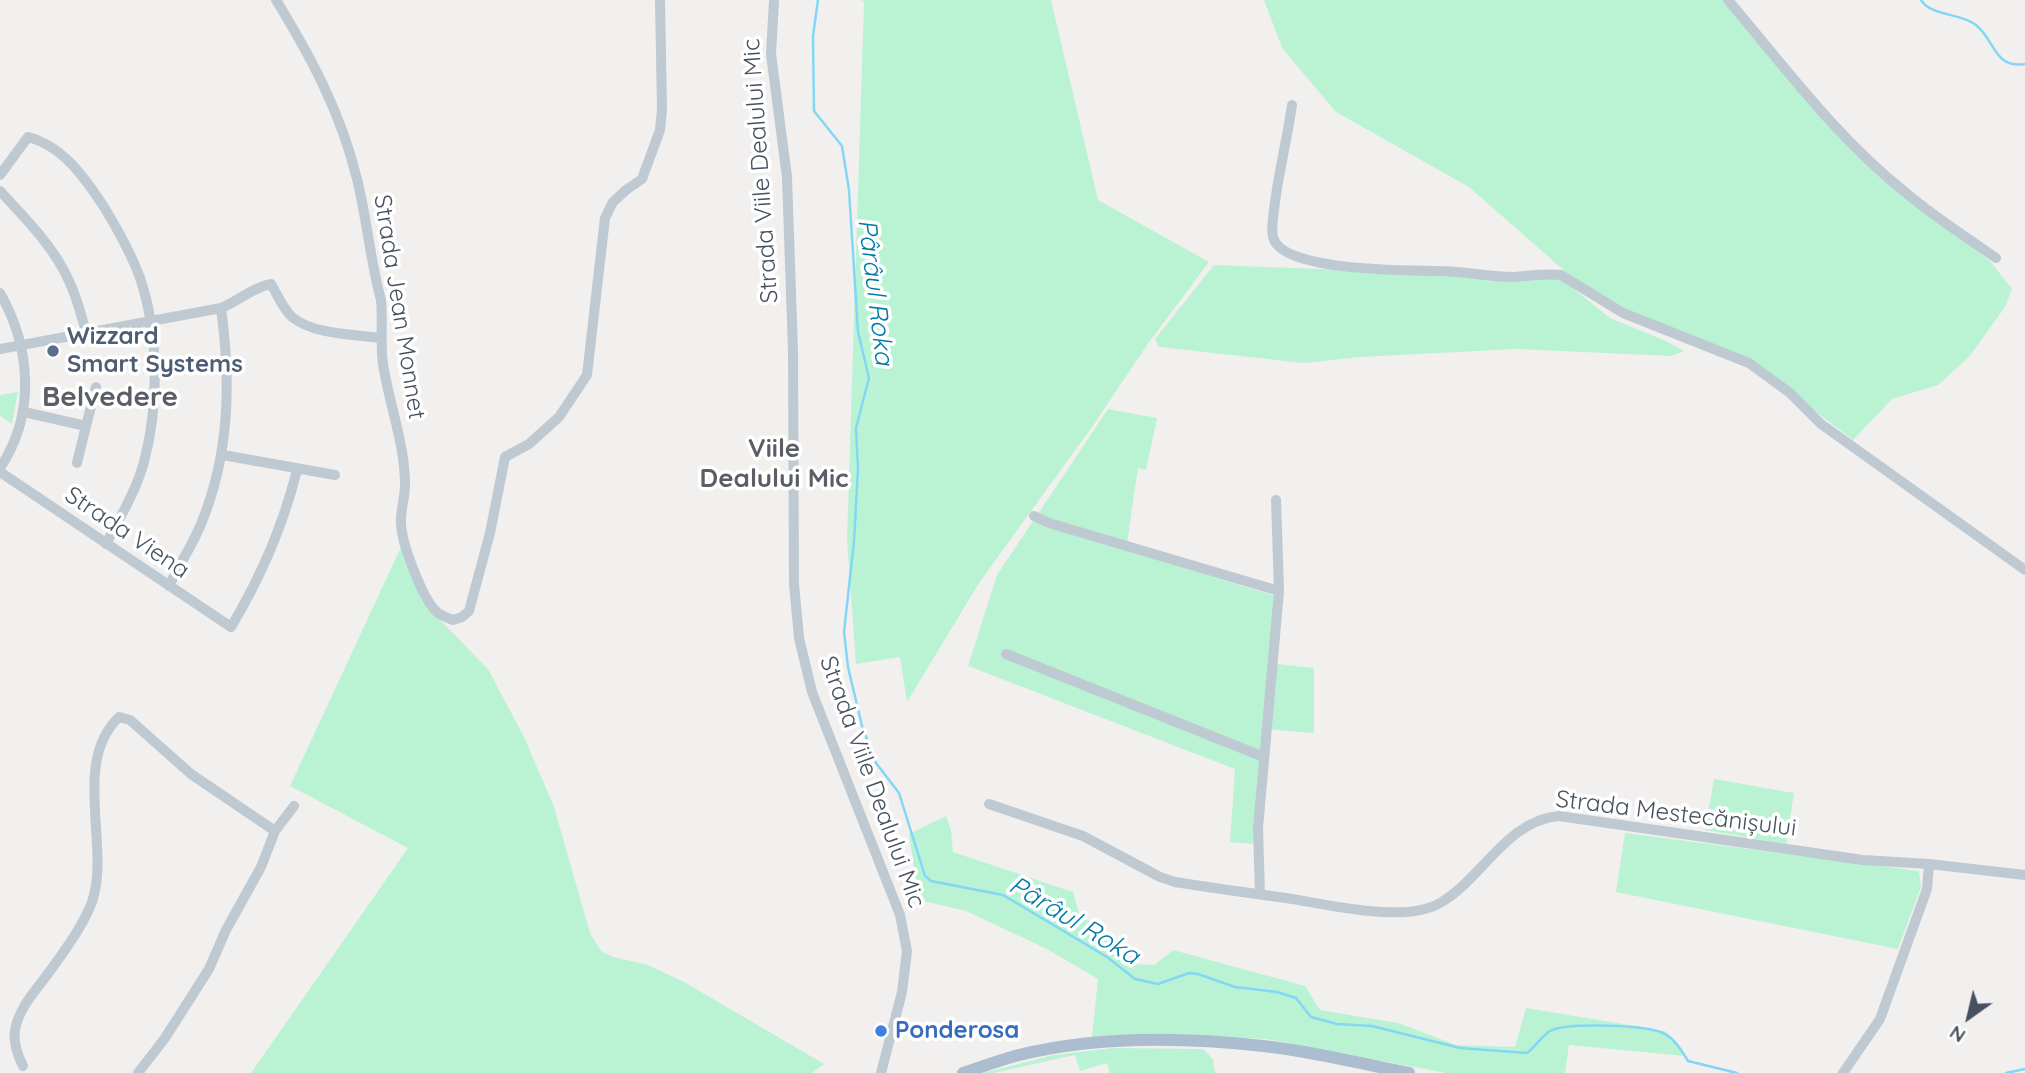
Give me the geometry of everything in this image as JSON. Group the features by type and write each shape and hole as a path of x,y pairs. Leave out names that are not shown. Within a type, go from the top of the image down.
{"main road":[{"path":"962,1073 1018,1055 1071,1046 1181,1041 1264,1046 1409,1073"}],"street":[{"name":"Strada Jean Monnet","path":"276,0 311,57 337,117 357,179 382,300 380,338 405,481 401,524 408,551 429,600 439,614 453,620 469,611 490,533 505,457 529,444 559,417 587,375 605,218 613,202 642,179 660,130 660,0"},
{"name":"Strada Viile Dealului Mic","path":"774,0 771,54 787,177 793,351 793,584 799,638 812,692 900,915 906,951 902,992 881,1073"},
{"path":"1728,0 1849,140 1904,192 1996,258"},
{"path":"1292,105 1277,186 1273,225 1273,238 1278,248 1288,255 1299,260 1414,272 1440,271 1502,276 1561,275 1623,313 1749,363 1790,393 1821,424 2025,570"},
{"path":"0,175 28,137 43,141 64,155 96,194 122,237 140,278 150,320 154,369 153,411 144,462 128,505 106,544"},
{"path":"0,191 29,222 58,261 69,280 86,332"},
{"path":"0,349 221,308 255,287 271,284 290,315 298,320 335,332 380,338"},
{"path":"0,293 22,343 26,369 24,412 0,470"},
{"path":"169,586 202,523 223,455 227,394 226,345 221,308"},
{"path":"77,463 96,387"},
{"path":"24,412 86,426"},
{"path":"223,455 335,475"},
{"name":"Strada Viena","path":"0,470 231,627 256,585 276,540 297,470"},
{"path":"1260,894 1257,849 1279,592 1276,500"},
{"path":"1034,516 1049,523 1279,592"},
{"path":"1006,654 1264,757"},
{"path":"23,1066 18,1055 15,1030 27,1001 87,914 97,887 94,797 98,754 111,725 119,717 130,720 191,774 275,831"},
{"name":"Strada Mestecănișului","path":"989,804 1083,836 1160,877 1175,882 1378,912 1403,911 1439,904 1464,885 1513,837 1545,817 1559,816 1863,860 1929,864 2025,875"},
{"path":"138,1073 165,1038 209,968 226,930 261,867 275,831 294,806"},
{"path":"1843,1073 1880,1019 1927,889 1929,864"}],"green space":[{"path":"861,0 1051,0 1098,200 1209,262 979,583 907,702 900,657 856,664 847,540 864,2"},
{"path":"1264,0 1728,0 1903,195 1990,261 2012,289 2005,307 1969,357 1938,385 1892,399 1853,440 1776,381 1619,307 1567,273 1469,187 1336,112 1282,48"},
{"path":"1214,265 1560,278 1610,318 1684,351 1671,356 1516,349 1361,357 1304,363 1159,347 1155,339"},
{"path":"18,392 12,424 0,416 0,395"},
{"path":"1108,409 1157,418 1146,470 1138,468 1126,550 1275,596 1269,663 1314,668 1314,733 1263,729 1253,844 1230,842 1235,769 968,666 997,575"},
{"path":"401,547 427,607 488,669 524,737 554,807 590,933 601,951 613,957 648,965 684,982 824,1064 812,1073 251,1073 408,848 290,786"},
{"path":"1714,779 1794,793 1786,844 1705,830"},
{"path":"946,816 951,830 953,852 1073,892 1080,916 1117,938 1135,964 1154,965 1173,950 1305,986 1320,1010 1398,1023 1456,1045 1515,1047 1526,1008 1665,1031 1685,1056 1569,1045 1565,1073 1446,1073 1266,1039 1179,1034 1092,1037 1098,979 1047,949 966,911 919,900 909,834"},
{"path":"1625,833 1919,871 1921,887 1898,949 1616,892"},
{"path":"1113,1048 1203,1049 1213,1059 1215,1073 1110,1073 1107,1063 1080,1071 1075,1055 983,1073 1054,1055"}],"waterway":[{"name":"Pârâul Roka","path":"818,0 813,36 814,111 842,146 849,190 858,332 869,378 856,428 858,469 854,541 844,632 848,667 862,726 876,763 899,793 925,876 931,881 1003,895 1107,957 1135,979 1158,984 1189,973 1198,974 1235,987 1277,992 1296,998 1311,1017 1337,1024 1372,1026 1460,1048 1527,1053 1550,1031 1572,1026 1654,1030 1667,1035 1688,1061 1737,1073"},
{"path":"1921,0 1932,9 1976,25 2007,62 2025,64"},
{"name":"Pârâul Roka","path":"2006,1073 2025,1069"}],"place":[{"name":"Wizzard Smart Systems","path":"53,351"},
{"name":"Ponderosa","path":"881,1031"}],"district":[{"name":"Belvedere","path":"110,398"},
{"name":"Viile Dealului Mic","path":"774,464"}]}
